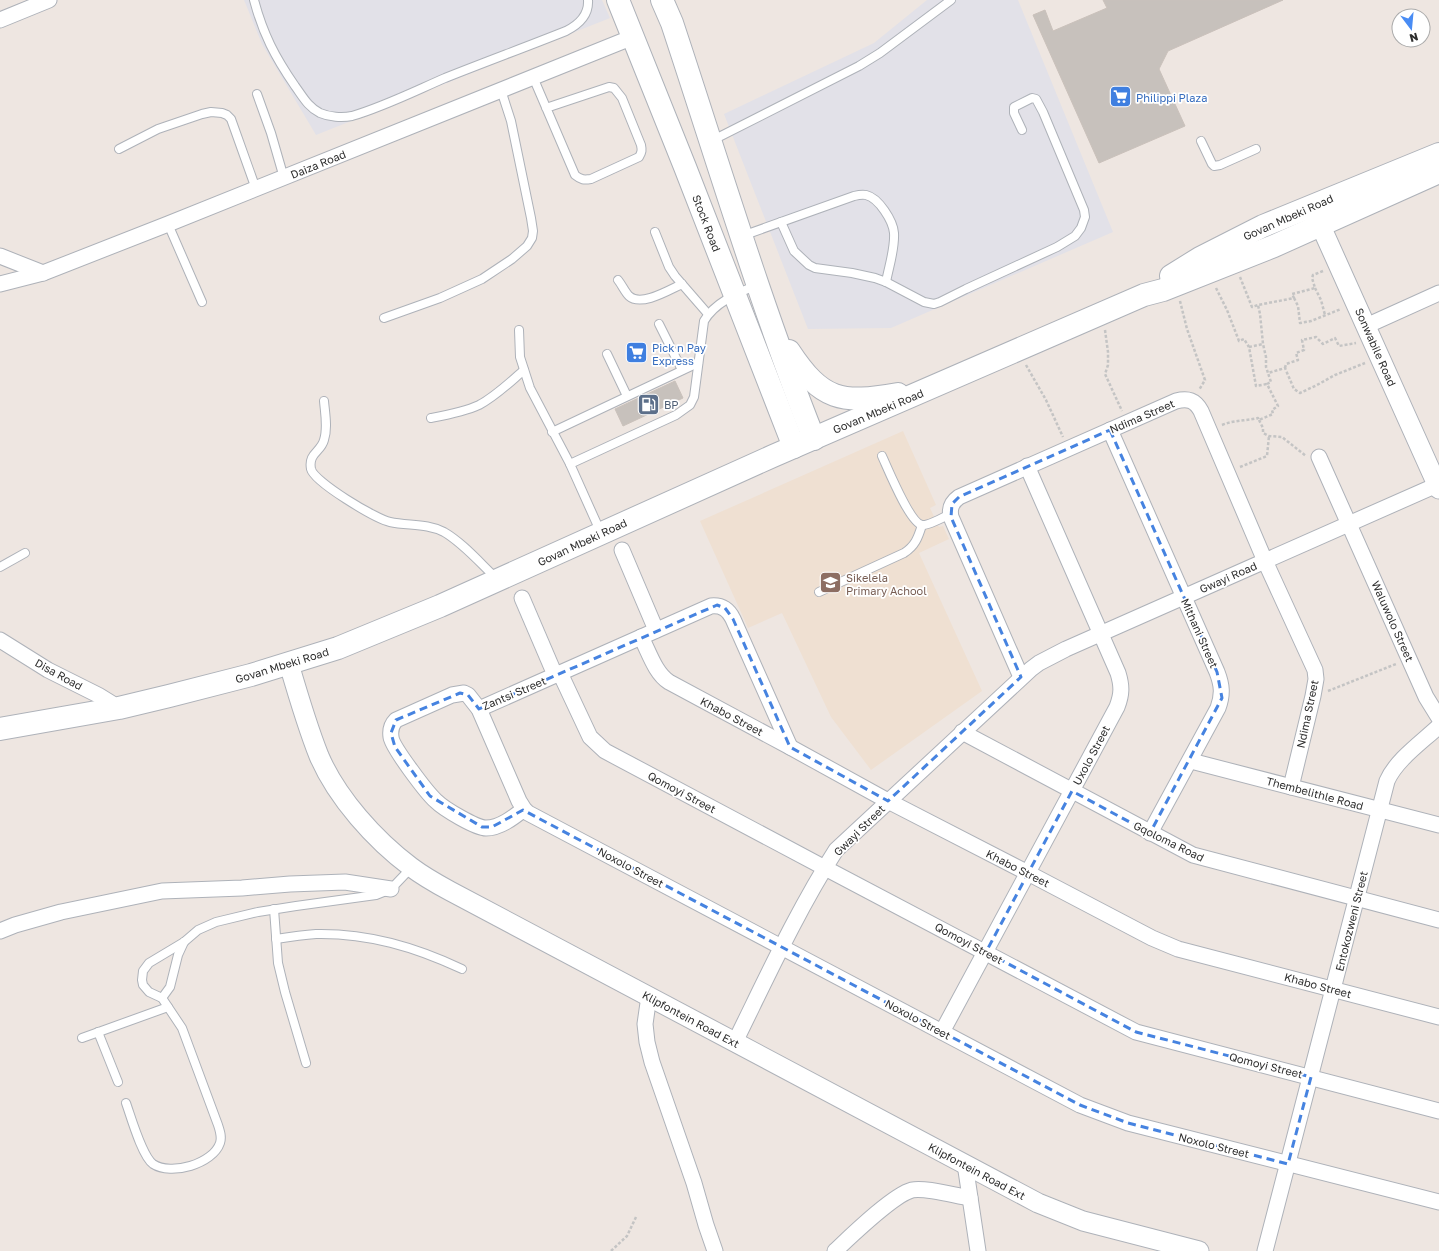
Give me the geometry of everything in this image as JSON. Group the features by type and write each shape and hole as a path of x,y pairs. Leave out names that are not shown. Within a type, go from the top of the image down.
{"main road":[{"name":"Stock Road","path":"618,0 736,294 794,447"},
{"path":"662,0 672,23 772,325 814,439"},
{"name":"Govan Mbeki Road","path":"0,729 119,708 203,688 289,664 345,645 498,580 601,532 1144,295 1175,285 1274,246 1316,215 1439,154"},
{"name":"Govan Mbeki Road","path":"1144,295 1200,258 1263,226 1316,215 1439,172"},
{"path":"772,325 790,354 805,374 818,386 829,393 840,397 854,399 875,398 923,391"}],"street":[{"path":"0,20 49,0"},
{"name":"Daiza Road","path":"0,284 43,273 284,178 632,37"},
{"name":"Sonwabile Road","path":"1316,215 1438,486"},
{"path":"0,256 43,273"},
{"path":"1369,331 1439,293"},
{"name":"Ndima Street","path":"950,514 952,504 959,496 1176,401 1187,399 1192,400 1201,411 1265,561 1315,670 1316,679 1313,696 1291,787"},
{"name":"Mithani Street","path":"1110,430 1217,672 1222,689 1222,698 1218,708 1191,761 1150,833"},
{"name":"Waluwolo Street","path":"1319,457 1409,659 1432,708 1439,718"},
{"name":"Uxolo Street","path":"942,1032 1117,707 1121,695 1121,681 1028,466"},
{"name":"Gwayi Road","path":"1021,677 1048,658 1101,633 1438,486"},
{"path":"950,514 1021,677"},
{"path":"622,550 656,630"},
{"name":"Zantsi Street","path":"522,598 557,674"},
{"name":"Zantsi Street","path":"524,809 514,817 492,827 477,826 436,802 395,747 391,738 391,728 393,723 396,720 452,695 464,693 468,695 479,709 656,630 711,606 717,605 725,608 733,619 790,747"},
{"name":"Khabo Street","path":"641,637 658,670 665,680 888,801 1164,943 1334,990 1439,1017"},
{"name":"Disa Road","path":"0,640 48,670 98,695 119,708"},
{"name":"Klipfontein Road Ext","path":"289,664 316,747 323,764 336,787 366,826 379,840 411,868 457,895 1038,1203 1077,1218 1200,1251"},
{"name":"Qomoyi Street","path":"557,674 590,737 595,743 605,750 824,868 1136,1032 1439,1111"},
{"name":"Gwayi Street","path":"735,1042 782,947 824,868 836,850 1021,677"},
{"name":"Noxolo Street","path":"479,709 519,801 528,813 1080,1105 1100,1114 1128,1123 1439,1202"},
{"name":"Entokozweni Street","path":"1265,1251 1334,990 1387,781 1393,770 1439,726"},
{"name":"Gqoloma Road","path":"962,732 1193,855 1439,920"},
{"name":"Thembelithle Road","path":"1191,761 1439,825"},
{"path":"0,931 15,925 61,912 162,891 345,882 391,889"},
{"path":"649,996 645,1024 647,1042 652,1062 694,1183 706,1226 715,1251"},
{"path":"964,1164 978,1251"},
{"path":"836,1251 889,1203 912,1190 921,1189 970,1198"}],"lane":[{"path":"254,0 258,17 269,45 286,73 309,105 320,113 344,117 377,106 464,70 566,32 575,27 586,14 588,0"},
{"path":"710,141 858,66 880,53 951,0"},
{"path":"532,77 574,175 584,180 591,178 638,156 641,153 641,144 622,98 614,88 610,87 546,108"},
{"path":"384,318 440,298 482,279 512,259 532,238 533,230 530,210 511,121 501,90"},
{"path":"257,94 271,133 284,178"},
{"path":"781,222 794,251 809,265 815,268 852,273 886,282 924,302 934,304 940,302 1057,247 1075,236 1081,228 1085,216 1084,210 1043,112 1036,99 1032,98 1014,107 1014,113 1022,130"},
{"path":"120,149 158,128 202,114 211,112 222,113 231,119 256,189"},
{"path":"1201,141 1214,166 1220,165 1256,149"},
{"path":"742,236 865,194 871,197 885,211 894,232 886,282"},
{"path":"168,224 202,302"},
{"path":"655,232 670,267 682,284 708,314"},
{"path":"618,280 629,296 640,300 650,298 682,284"},
{"path":"570,464 685,410 690,405 694,397 702,327 708,314 736,294 758,284"},
{"path":"658,324 682,370"},
{"path":"519,330 520,358 530,388 570,464 601,532"},
{"path":"607,354 627,396"},
{"path":"552,432 698,363"},
{"path":"431,418 470,409 499,391 524,370"},
{"path":"324,401 325,439 313,454 310,463 312,472 316,478 326,486 382,520 432,528 445,532 467,550 498,580"},
{"path":"882,456 913,519 922,525 926,525 950,514"},
{"path":"819,592 904,553 915,543 922,525"},
{"path":"0,567 25,553"},
{"path":"126,1103 145,1154 153,1164 163,1168 176,1169 191,1166 213,1154 220,1144 221,1136 182,1028 162,998 145,988 142,980 143,971 149,963 184,942 198,930 216,922 274,909 369,897 391,889 411,868"},
{"path":"274,909 278,963 306,1063"},
{"path":"276,939 314,934 368,938 433,955 462,969"},
{"path":"162,998 170,986 178,955 184,942"},
{"path":"82,1038 168,1006"},
{"path":"98,1032 118,1082"}],"path":[{"path":"1234,262 1252,307 1294,298"},
{"path":"1325,315 1312,278 1313,275 1338,262"},
{"path":"1209,272 1239,340 1244,339 1249,347 1256,386 1271,382 1266,367 1266,357 1258,305"},
{"path":"1175,285 1187,329 1205,380 1192,400"},
{"path":"1315,288 1292,294 1298,306 1300,323 1311,321 1356,303"},
{"path":"1101,314 1106,334 1108,352 1108,365 1105,374 1127,423"},
{"path":"1268,373 1285,368 1286,364 1298,360 1296,353 1304,350 1302,340 1316,337 1323,344 1335,338 1339,346 1359,342 1369,331"},
{"path":"1249,347 1263,344"},
{"path":"1020,349 1027,368 1046,400 1068,448"},
{"path":"1285,368 1294,388 1300,393 1335,375 1380,358"},
{"path":"1209,429 1240,420 1258,418 1259,420 1273,414 1272,410 1278,406 1267,384"},
{"path":"1259,420 1263,428 1263,433 1268,436 1282,437 1308,458 1319,457"},
{"path":"1227,472 1267,456 1268,436"},
{"path":"1313,696 1338,688 1409,659"},
{"path":"611,1251 627,1236 636,1217"}],"highlighted area":[{"path":"1110,430 1217,672 1222,698 1150,833 1072,791 986,952 1136,1032 1311,1077 1288,1164 1128,1123 1080,1105 523,810 492,827 482,827 430,796 395,747 391,733 396,720 460,693 468,695 479,709 717,605 725,608 733,619 790,747 888,801 1021,677 951,517 952,504 959,497"}],"shaded area":[{"path":"244,0 602,0 610,18 316,135 262,44"},
{"path":"927,0 1018,0 1113,232 891,328 808,329 724,114 874,43"},
{"name":"Sikelela Primary Achool","path":"903,431 936,505 930,508 939,527 943,526 949,539 919,553 982,691 871,770 831,717 782,613 748,628 700,521"}],"building":[{"name":"Philippi Plaza","path":"1103,0 1283,0 1168,51 1159,69 1185,126 1099,163 1033,15 1045,10 1053,31 1107,8"},
{"path":"675,381 683,398 623,426 615,409"}],"place":[{"name":"Philippi Plaza","path":"1121,97"},
{"name":"Pick n Pay Express","path":"637,353"},
{"name":"BP","path":"649,404"},
{"name":"Sikelela Primary Achool","path":"830,583"}]}
